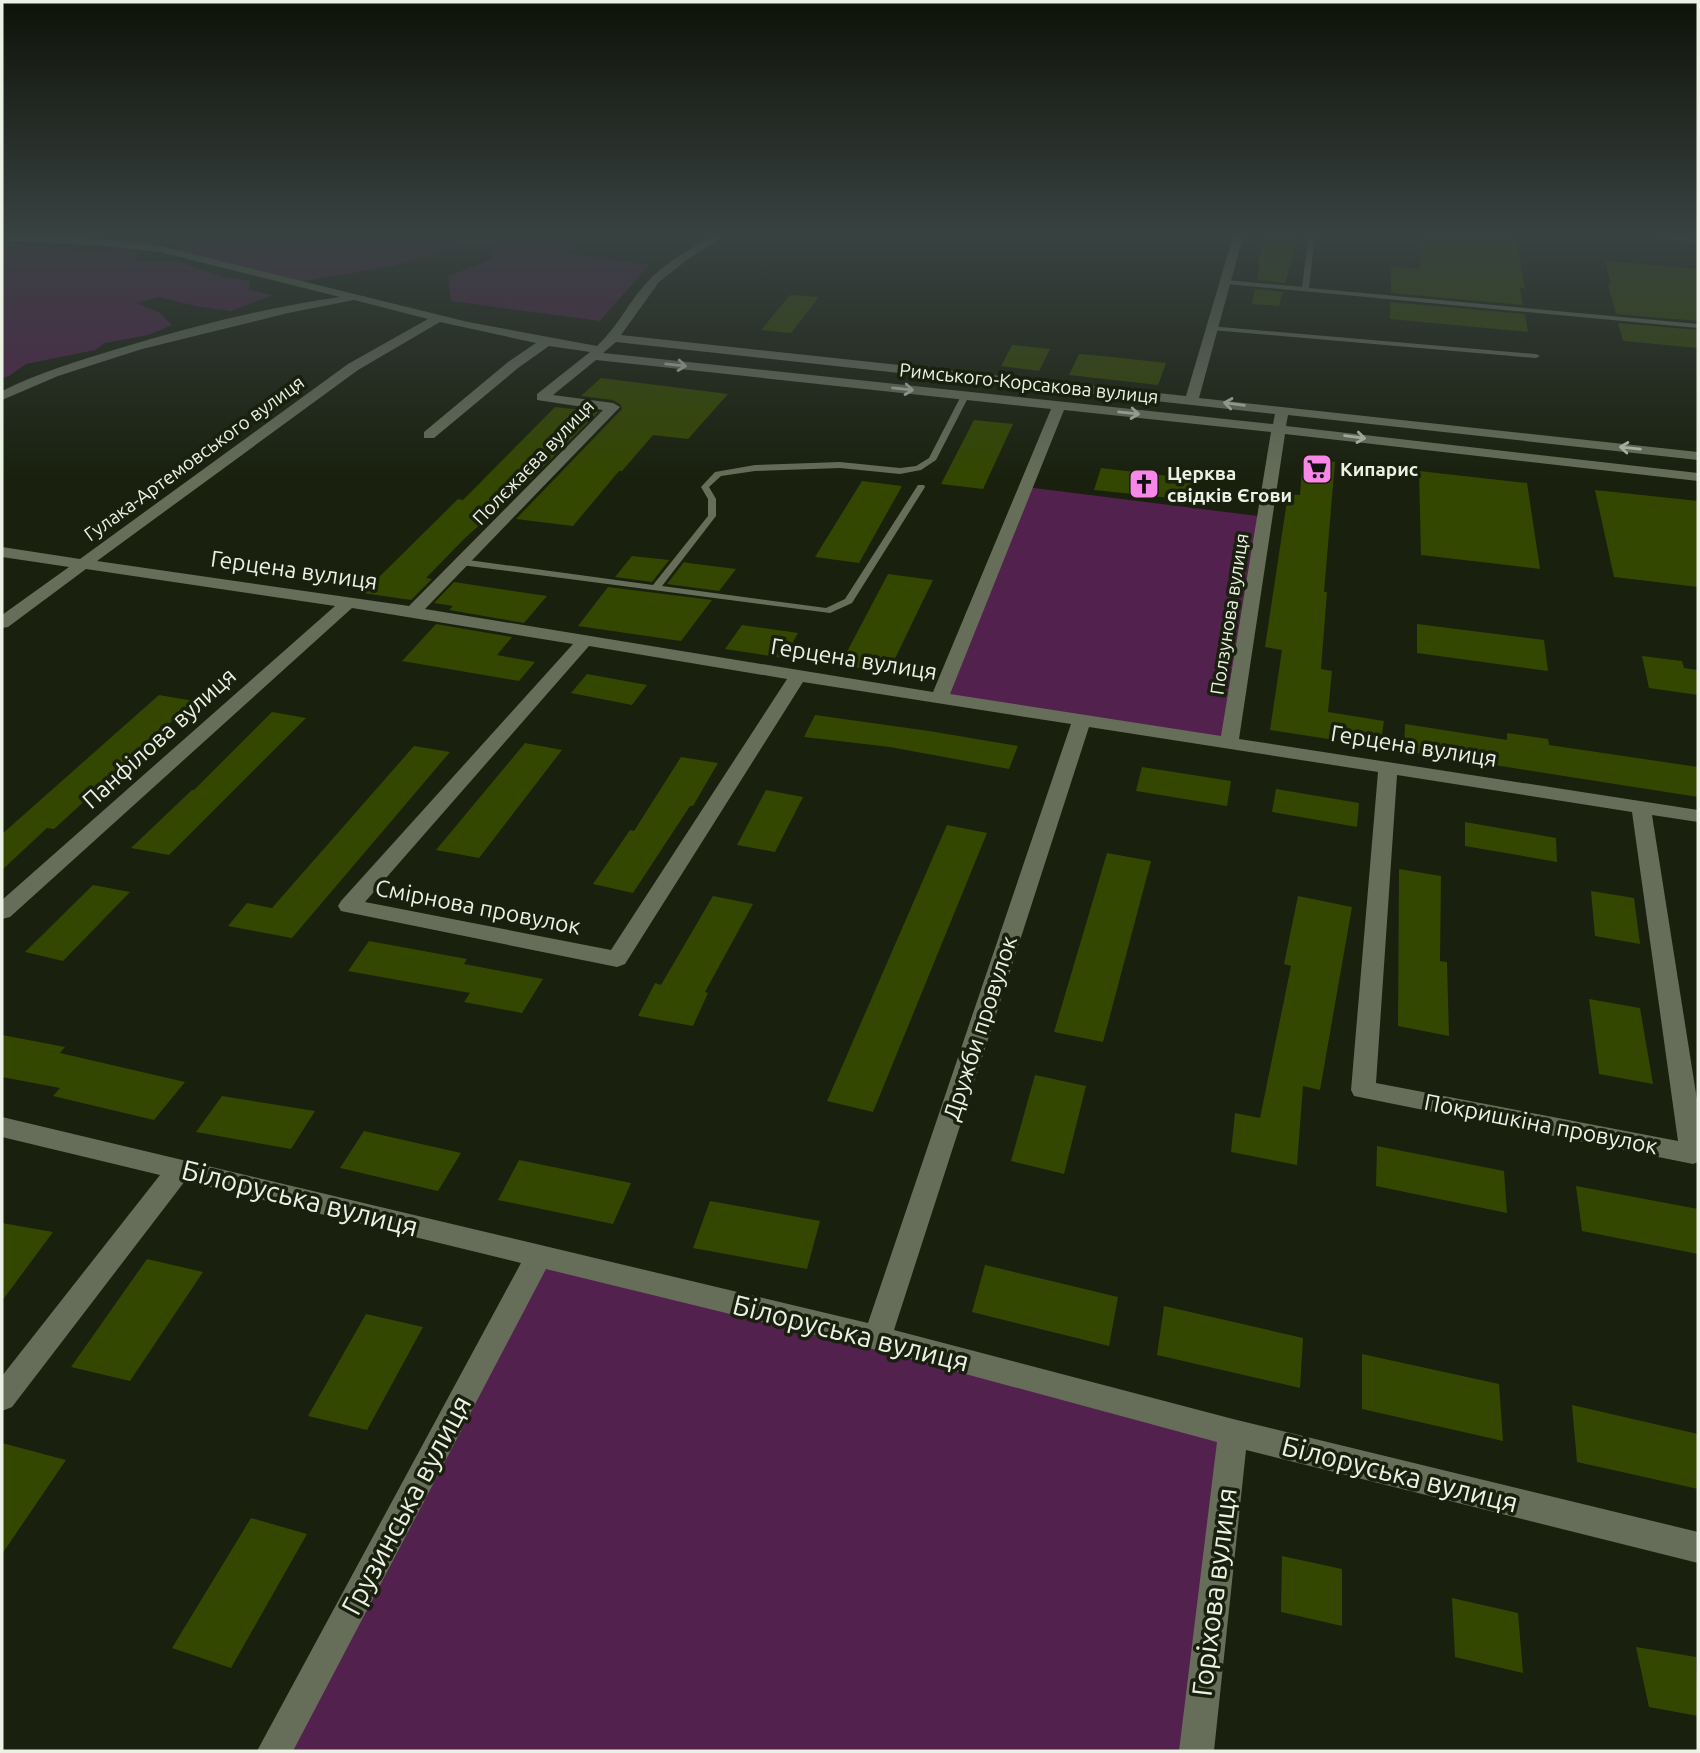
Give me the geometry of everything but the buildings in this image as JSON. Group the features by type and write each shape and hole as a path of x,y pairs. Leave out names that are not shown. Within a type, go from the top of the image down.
{"street":[{"path":"2,396 31,381 163,339 261,315"},
{"name":"Римського-Корсакова вулиця","path":"423,315 595,353 1698,477"},
{"path":"595,353 613,338 630,315"},
{"path":"1192,399 1216,315"},
{"name":"Гулака-Артемовського вулиця","path":"2,622 353,367 437,319"},
{"name":"Римського-Корсакова вулиця","path":"613,338 1698,456"},
{"path":"429,435 513,365 545,343"},
{"name":"Полєжаєва вулиця","path":"413,612 613,407 542,397 595,353"},
{"path":"940,697 1059,406"},
{"name":"Ползунова вулиця","path":"1229,743 1282,410"},
{"name":"Герцена вулиця","path":"2,552 349,602 798,676 1698,816"},
{"name":"Панфілова вулиця","path":"2,912 349,602"},
{"name":"Смірнова провулок","path":"585,641 349,906 617,959 798,676"},
{"name":"Дружби провулок","path":"877,1338 1082,719"},
{"name":"Покришкіна провулок","path":"1388,766 1363,1090 1693,1154 1641,806"},
{"name":"Білоруська вулиця","path":"2,1127 181,1168 538,1258 877,1338 1233,1433 1698,1548"},
{"path":"2,1398 181,1168"},
{"name":"Грузинська вулиця","path":"274,1751 538,1258"},
{"name":"Горіхова вулиця","path":"1196,1751 1233,1433"}],"lane":[{"path":"1579,315 1698,326"},
{"path":"1212,328 1536,356"},
{"path":"655,588 712,516 712,499 705,487 718,474 755,468 840,465 900,471 918,468 932,460 965,396"},
{"path":"461,562 827,611 849,601 921,487"}],"shaded area":[{"path":"2,315 162,315 172,325 148,335 105,343 95,350 26,364 2,378"},
{"path":"554,315 605,315 600,321"},
{"path":"1026,487 1266,517 1229,743 940,697"},
{"path":"538,1258 1241,1439 1209,1751 274,1751"}],"place":[{"name":"Кипарис","path":"1317,469"},
{"name":"Церква свідків Єгови","path":"1144,484"}]}
